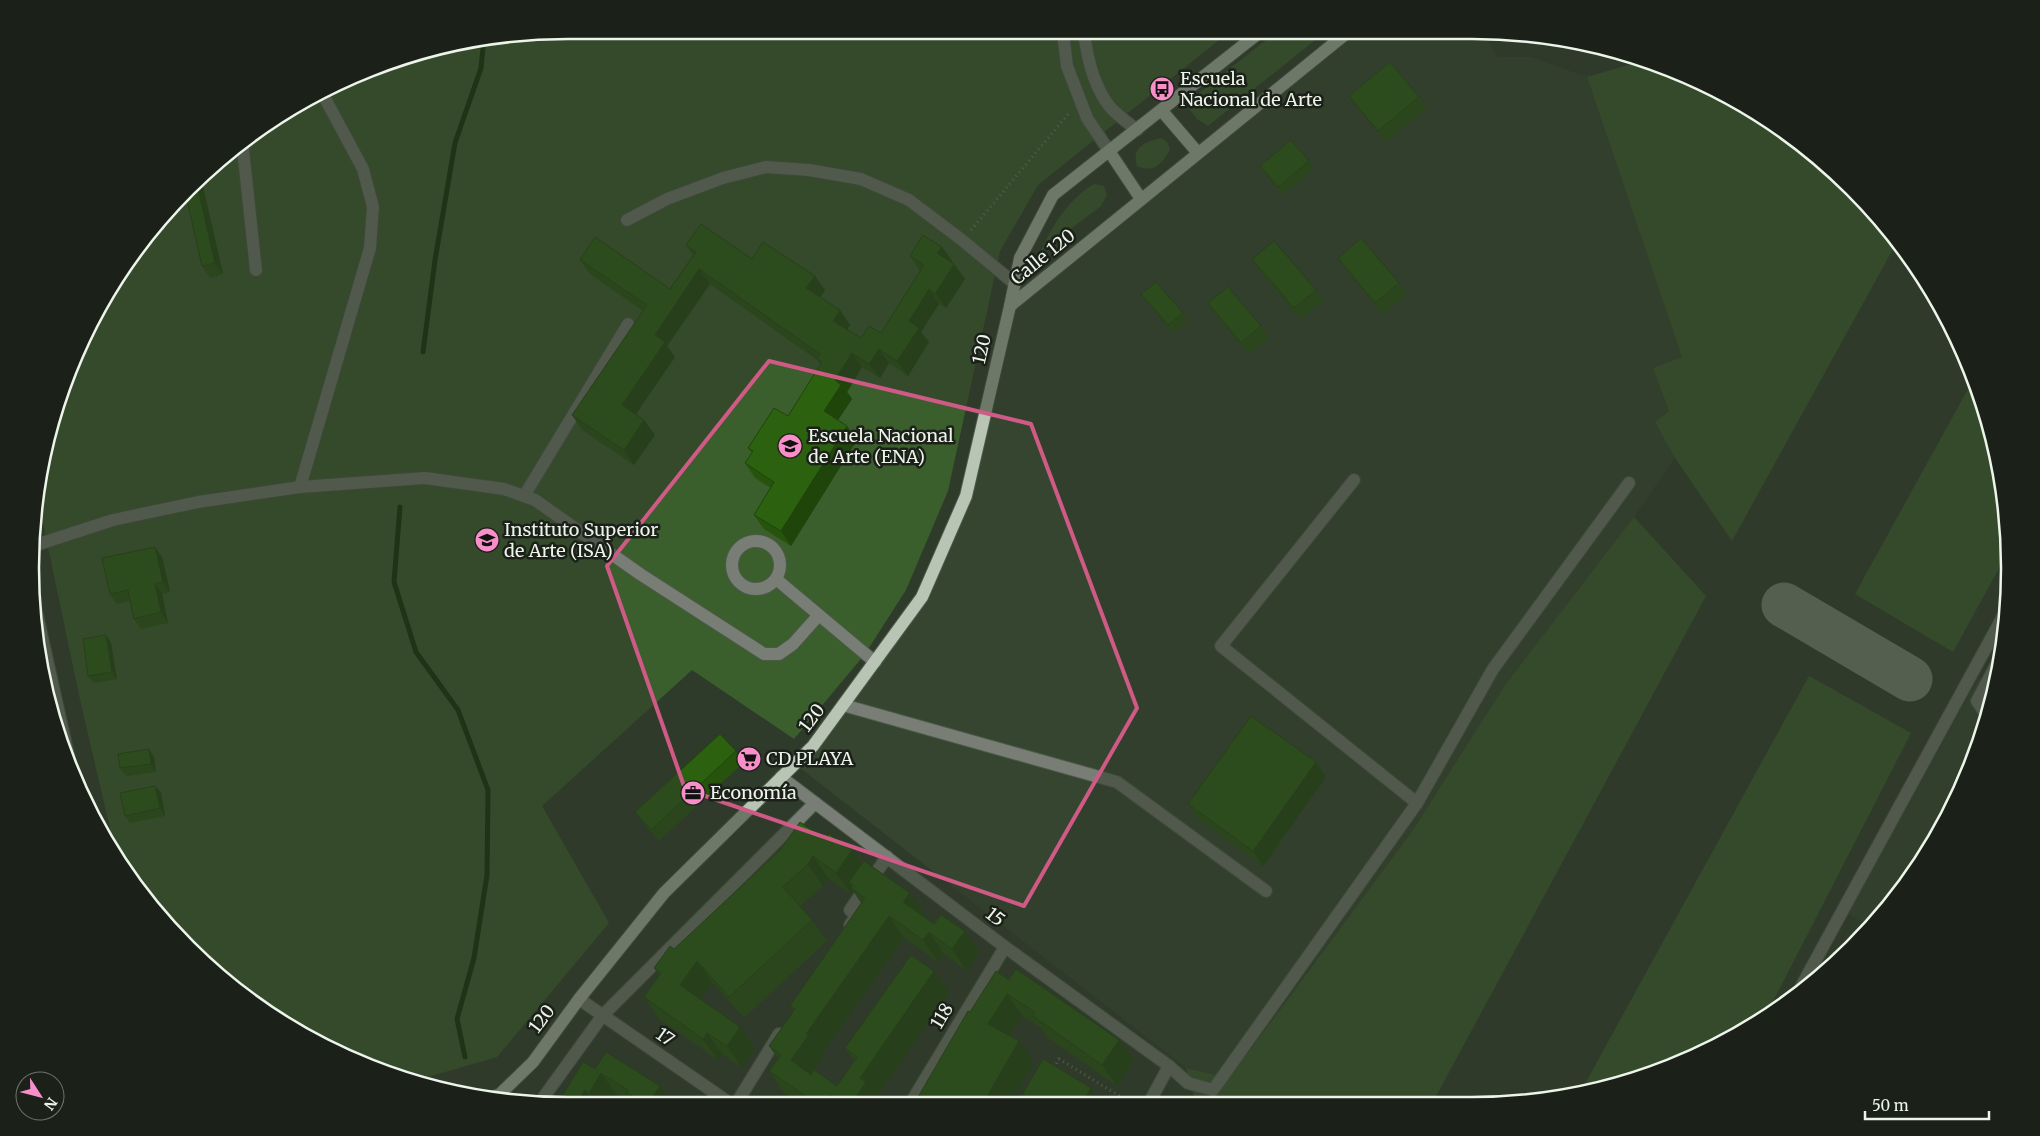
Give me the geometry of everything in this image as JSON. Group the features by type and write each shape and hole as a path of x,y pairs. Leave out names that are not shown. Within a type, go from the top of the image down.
{"main road":[{"name":"Calle 120","path":"1010,306 1020,258 1053,195 1251,39"},
{"name":"Calle 120","path":"1010,306 1339,39"},
{"path":"1162,111 1198,153"},
{"path":"1109,151 1141,199"},
{"name":"120","path":"501,1093 533,1062 579,999 664,893 814,746 922,597 966,496 1010,306"}],"street":[{"path":"1064,39 1067,66 1087,118 1109,151"},
{"path":"1085,39 1086,54 1100,90 1110,107 1137,130"},
{"path":"300,487 370,248 372,207 363,169 325,98"},
{"path":"243,150 256,270"},
{"path":"627,220 667,199 714,181 766,167 809,170 861,179 909,200 962,240 1015,284"},
{"path":"524,496 628,324"},
{"path":"40,544 113,520 198,502 300,487 425,478 504,489 535,500 640,574 764,654 779,654 793,644 818,616"},
{"path":"1354,480 1221,646 1417,803 1493,669 1629,483"},
{"path":"776,579 874,662"},
{"path":"1808,976 1998,626"},
{"path":"47,659 57,706"},
{"path":"1982,708 1977,700 1990,677"},
{"path":"843,705 1117,782 1266,890"},
{"name":"15","path":"782,777 1005,947 1169,1066 1188,1083 1212,1090 1417,803"},
{"path":"544,1096 603,1015 815,803"},
{"path":"841,939 857,915 850,910 887,857"},
{"name":"118","path":"914,1097 1005,947"},
{"name":"17","path":"579,999 720,1097"},
{"path":"740,1097 788,1020"},
{"path":"1152,1097 1169,1066"}],"path":[{"path":"962,240 1080,100"},
{"path":"1051,1074 1059,1059 1121,1097"}],"highlighted area":[{"path":"769,361 1031,424 1137,708 1024,906 685,789 607,566"}],"shaded area":[{"path":"1339,39 1487,39 1498,57 1531,57 1587,77 1682,357 1653,368 1669,412 1655,422 1675,458 1634,517 1505,685 1413,830 1244,1057 1215,1075 1186,1068 795,764 922,597 966,496 1010,306"},
{"path":"1979,677 1988,683 1973,738 1947,802 1930,833 1892,890 1864,923 1848,914"}],"green space":[{"name":"Instituto Superior de Arte (ISA)","path":"1220,39 1038,185 1000,251 948,491 906,590 865,654 794,739 692,670 542,806 609,923 497,1057 426,1078 398,1069 334,1043 303,1026 246,988 219,966 170,917 148,890 112,836 81,704 41,516 49,465 57,431 79,365 93,334 128,274 170,219 219,170 274,128 303,110 334,93 398,67 465,49 533,40"},
{"path":"1267,39 1316,39 1208,126 1197,119 1190,110 1195,96"},
{"path":"1632,64 1675,79 1737,110 1794,148 1821,170 1870,219 1894,248 1732,541 1675,458 1655,422 1669,411 1653,368 1682,357 1587,77"},
{"path":"1161,138 1167,142 1170,149 1161,163 1148,169 1137,166 1136,154 1141,146"},
{"path":"1094,184 1104,186 1107,195 1101,206 1041,251 1062,213 1077,197"},
{"path":"1969,387 1983,431 1991,465 1997,499 2001,565 1953,652 1855,594"},
{"path":"1634,517 1706,596 1436,1097 1194,1097 1186,1068 1215,1075 1245,1057 1413,830 1505,685"},
{"path":"1809,676 1911,733 1772,1004 1737,1026 1675,1057 1642,1069 1585,1085"}],"building":[{"path":"1390,62 1419,97 1378,131 1349,96"},
{"path":"1291,140 1309,161 1278,187 1260,166"},
{"path":"198,190 215,263 202,266 187,201"},
{"path":"701,224 752,259 763,242 815,276 806,288 840,310 833,321 861,338 869,326 881,333 924,265 910,256 923,235 942,247 937,253 954,264 935,294 929,289 909,321 919,328 897,361 879,349 869,364 852,353 835,380 841,385 824,411 847,426 781,531 754,515 774,482 745,463 753,451 748,448 774,408 788,416 822,362 817,359 820,354 699,269 655,335 665,342 622,405 644,420 624,450 572,415 647,305 580,260 595,237 670,289 696,252 686,245"},
{"path":"1361,238 1399,283 1375,303 1338,258"},
{"path":"1274,241 1316,290 1294,308 1252,259"},
{"path":"1156,282 1183,313 1168,325 1141,294"},
{"path":"1228,287 1261,326 1241,343 1208,303"},
{"path":"155,547 163,582 155,584 161,612 134,619 128,590 110,594 102,558"},
{"path":"106,635 112,672 88,676 83,639"},
{"path":"1251,716 1316,762 1253,851 1188,804"},
{"path":"720,734 736,751 651,830 635,812"},
{"path":"149,749 151,764 120,768 118,754"},
{"path":"155,786 160,808 125,816 120,793"},
{"path":"800,822 826,840 829,834 852,850 836,873 813,856 808,864 783,887 812,920 729,997 697,961 680,985 740,1027 727,1046 707,1033 703,1039 644,997 661,973 654,968 670,946 674,949 780,850"},
{"path":"864,861 910,893 903,902 934,924 941,915 965,931 952,949 929,932 923,940 889,916 806,1034 808,1036 791,1060 811,1075 814,1070 837,1086 857,1057 845,1048 911,955 934,971 860,1078 866,1082 856,1097 833,1097 830,1095 829,1097 807,1097 769,1071 781,1055 769,1046 795,1009 790,1006 865,898 851,888 853,885 849,882"},
{"path":"1016,969 1119,1040 1102,1065 1033,1016 1035,1012 1007,994 988,1024 1019,1041 987,1097 918,1097 968,1011 970,1012 996,971 1009,980"},
{"path":"606,1052 660,1086 653,1097 634,1097 627,1093 628,1090 601,1073 589,1093 585,1090 581,1097 562,1097 583,1062 595,1069"},
{"path":"1043,1059 1091,1088 1086,1097 1018,1097 1020,1094 1022,1095"}],"waterway":[{"path":"423,352 435,260 455,143 481,68 483,46"},
{"path":"400,507 394,582 416,652 458,710 488,790 487,875 474,958 457,1019 465,1057"}],"taxiway":[{"path":"1784,605 1910,679"}],"place":[{"name":"Escuela Nacional de Arte","path":"1162,89"},
{"name":"Escuela Nacional de Arte (ENA)","path":"790,446"},
{"name":"Instituto Superior de Arte (ISA)","path":"487,540"},
{"name":"CD PLAYA","path":"749,759"},
{"name":"Economía","path":"693,793"}]}
